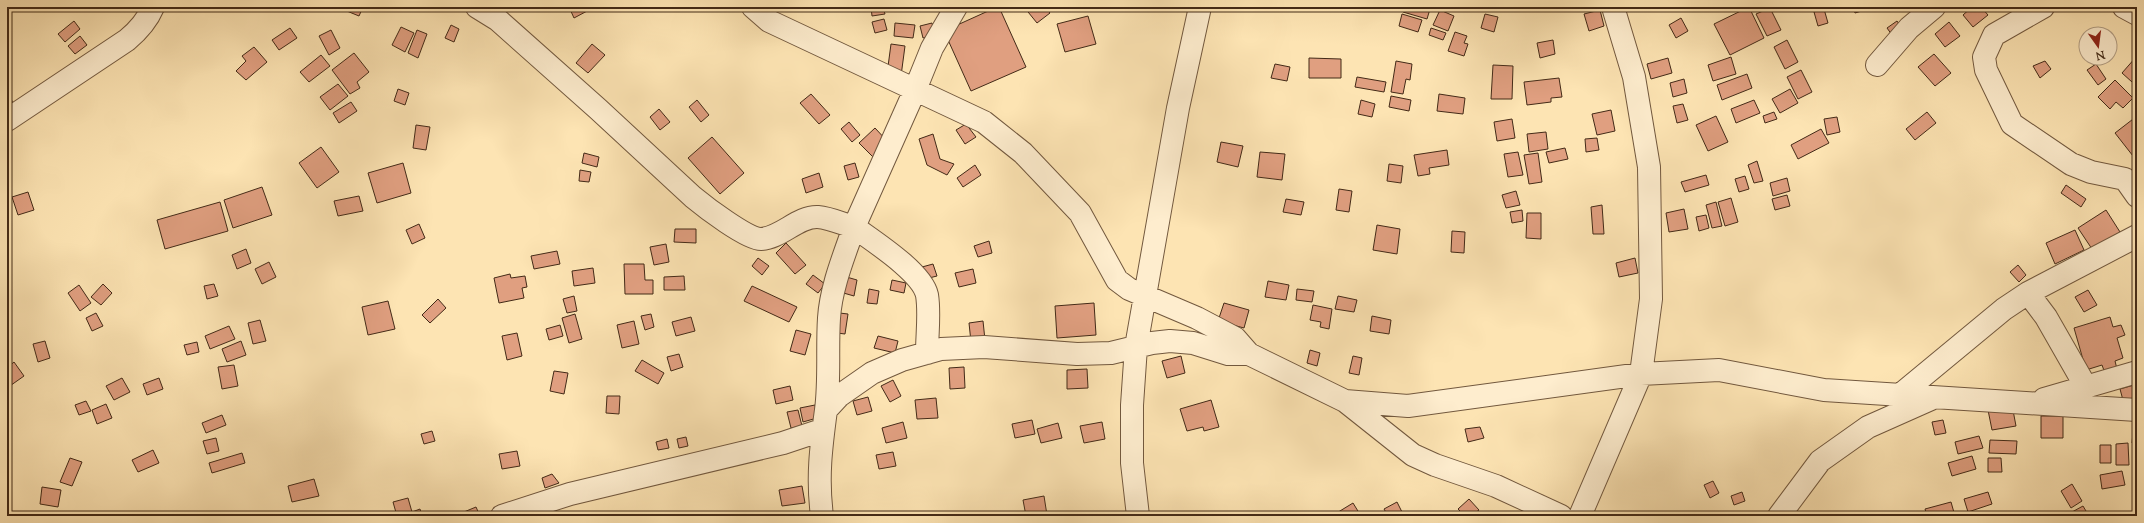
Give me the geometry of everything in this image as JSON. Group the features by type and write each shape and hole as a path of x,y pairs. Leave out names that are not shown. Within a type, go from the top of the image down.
{"street":[{"path":"7,120 127,40 139,30 150,16 153,7"},
{"path":"478,7 498,20 598,109 693,198 709,211 753,238 768,237 804,221 819,217 854,227 892,255 924,286 927,296 927,353"},
{"path":"753,7 769,21 984,122 1023,153 1080,213 1117,280 1129,290 1197,318 1235,338 1249,354 1345,401 1413,455 1435,466 1496,486 1532,501 1561,516"},
{"path":"822,516 820,487 829,317 842,261 854,227 932,48 956,7"},
{"path":"1138,516 1132,463 1132,406 1136,347 1178,108 1200,7"},
{"path":"1580,516 1641,374 1651,299 1650,177 1634,77 1613,7"},
{"path":"1877,66 1909,28 1934,7"},
{"path":"2043,7 1994,34 1984,57 1986,70 2012,124 2072,164 2091,172 2125,179 2137,196"},
{"path":"2124,7 2137,14"},
{"path":"1900,395 2004,310 2028,293 2137,236"},
{"path":"2028,293 2046,317 2086,387"},
{"path":"502,516 570,494 783,443 824,420 839,396 872,373 902,360 941,349 984,346 1077,354 1104,353 1170,341 1193,343 1228,354 1249,354"},
{"path":"1345,401 1408,406 1641,374 1719,370 1824,390 2137,410"},
{"path":"2030,403 2137,372"},
{"path":"1779,516 1820,461 1868,427 1934,398"}],"building":[{"path":"337,7 363,7 359,16"},
{"path":"569,7 587,7 589,10 574,18"},
{"path":"871,7 883,7 885,14 872,16"},
{"path":"999,7 1026,67 971,91 944,31"},
{"path":"1024,7 1045,7 1050,13 1037,23"},
{"path":"1404,7 1425,7 1430,9 1427,19 1403,12"},
{"path":"1749,7 1764,38 1730,55 1714,24"},
{"path":"1853,7 1875,7 1855,13"},
{"path":"1972,7 1981,7 1988,15 1973,27 1963,15"},
{"path":"1770,8 1781,30 1767,36 1756,14"},
{"path":"1824,9 1828,23 1818,26 1814,12"},
{"path":"1440,10 1454,16 1448,31 1433,25"},
{"path":"1600,10 1604,26 1589,31 1584,14"},
{"path":"1402,14 1422,20 1418,32 1399,26"},
{"path":"1485,14 1498,17 1494,32 1481,28"},
{"path":"1088,16 1096,44 1065,52 1057,24"},
{"path":"1681,18 1688,31 1676,38 1669,25"},
{"path":"884,19 887,30 875,33 872,22"},
{"path":"74,21 80,29 65,42 58,34"},
{"path":"1897,21 1902,28 1892,35 1887,28"},
{"path":"1949,22 1960,36 1945,47 1935,34"},
{"path":"895,23 915,25 913,38 894,36"},
{"path":"932,23 935,35 923,38 920,26"},
{"path":"451,25 459,29 454,42 445,38"},
{"path":"401,27 414,33 405,52 392,45"},
{"path":"290,28 297,38 279,50 272,40"},
{"path":"1431,28 1446,33 1443,40 1429,35"},
{"path":"331,30 340,48 329,55 319,36"},
{"path":"417,30 427,34 418,58 408,53"},
{"path":"1455,32 1467,36 1464,43 1468,44 1464,56 1448,51"},
{"path":"80,36 87,45 75,54 68,46"},
{"path":"1553,40 1555,54 1540,58 1537,43"},
{"path":"1787,40 1798,62 1785,69 1774,47"},
{"path":"592,44 605,55 588,73 576,63"},
{"path":"891,44 905,46 901,76 887,74"},
{"path":"254,47 267,62 246,80 236,71 246,61 242,56"},
{"path":"354,53 369,72 357,82 360,88 350,94 332,70"},
{"path":"1934,54 1951,73 1935,86 1918,67"},
{"path":"321,55 330,66 309,82 300,72"},
{"path":"1731,57 1736,74 1713,81 1708,65"},
{"path":"2136,57 2137,77 2132,82 2122,73"},
{"path":"1309,58 1341,59 1341,78 1309,78"},
{"path":"1668,58 1672,73 1651,79 1647,64"},
{"path":"1396,61 1412,64 1410,80 1406,79 1403,94 1391,92"},
{"path":"2045,61 2051,69 2040,78 2033,66"},
{"path":"1275,64 1290,67 1287,81 1271,78"},
{"path":"1493,65 1513,66 1512,99 1491,99"},
{"path":"2093,66 2097,66 2106,79 2098,85 2087,70"},
{"path":"1801,70 1812,92 1798,99 1787,77"},
{"path":"1747,74 1752,88 1722,100 1717,85"},
{"path":"1357,77 1386,82 1384,92 1355,87"},
{"path":"1559,78 1562,97 1551,98 1551,102 1527,105 1524,82"},
{"path":"1684,79 1687,93 1673,97 1670,83"},
{"path":"2115,80 2133,98 2123,108 2116,102 2110,109 2098,97"},
{"path":"338,84 348,96 330,110 320,97"},
{"path":"7,87 13,104 7,107"},
{"path":"398,89 409,93 405,105 394,101"},
{"path":"1790,89 1798,103 1780,113 1772,99"},
{"path":"811,94 830,115 819,124 800,103"},
{"path":"1439,94 1465,98 1463,114 1437,111"},
{"path":"1391,96 1411,100 1409,111 1389,107"},
{"path":"697,100 709,115 701,122 689,107"},
{"path":"1361,100 1375,104 1372,117 1358,114"},
{"path":"1754,100 1760,113 1736,123 1731,109"},
{"path":"351,102 357,111 339,123 333,113"},
{"path":"1683,104 1688,120 1677,123 1673,106"},
{"path":"659,109 670,122 660,130 650,117"},
{"path":"1611,110 1615,131 1597,135 1592,114"},
{"path":"1774,112 1777,119 1765,123 1763,116"},
{"path":"1927,112 1936,123 1915,140 1906,129"},
{"path":"1716,116 1728,142 1708,151 1696,125"},
{"path":"2137,116 2137,153 2133,156 2115,133"},
{"path":"1837,117 1840,132 1827,135 1824,119"},
{"path":"1512,119 1515,138 1497,141 1494,122"},
{"path":"849,122 860,135 852,142 841,129"},
{"path":"966,124 976,137 965,144 956,130"},
{"path":"416,125 430,127 426,150 413,148"},
{"path":"875,128 888,142 873,157 859,143"},
{"path":"1821,129 1829,143 1798,159 1791,145"},
{"path":"1546,132 1548,149 1529,152 1527,134"},
{"path":"933,134 940,159 954,164 947,175 927,165 919,139"},
{"path":"712,137 744,173 720,194 688,158"},
{"path":"1597,138 1599,150 1586,152 1585,139"},
{"path":"1221,142 1243,146 1238,167 1217,162"},
{"path":"321,147 339,172 317,188 299,163"},
{"path":"1565,148 1568,159 1549,163 1546,152"},
{"path":"1447,150 1449,165 1429,168 1430,174 1418,176 1414,155"},
{"path":"1260,152 1285,154 1282,180 1257,177"},
{"path":"1518,152 1523,175 1508,177 1504,154"},
{"path":"584,153 599,157 597,167 582,163"},
{"path":"1538,153 1542,182 1529,184 1524,155"},
{"path":"1757,161 1763,181 1754,183 1748,165"},
{"path":"403,163 411,193 377,203 368,173"},
{"path":"855,163 859,177 848,180 844,166"},
{"path":"1389,164 1403,166 1401,183 1387,181"},
{"path":"975,165 981,175 963,187 957,178"},
{"path":"580,170 591,172 589,182 579,181"},
{"path":"819,173 823,187 806,193 802,179"},
{"path":"1706,175 1709,185 1685,192 1681,182"},
{"path":"1745,176 1749,189 1739,192 1735,179"},
{"path":"1787,178 1790,191 1773,196 1770,183"},
{"path":"2066,185 2086,199 2081,207 2061,193"},
{"path":"262,187 272,215 233,228 224,200"},
{"path":"1339,189 1352,191 1349,212 1336,210"},
{"path":"1516,191 1520,205 1506,208 1502,195"},
{"path":"28,192 34,210 18,215 12,197"},
{"path":"1787,195 1790,206 1775,210 1772,199"},
{"path":"359,196 363,211 338,216 334,201"},
{"path":"1731,198 1738,222 1725,226 1718,202"},
{"path":"1286,199 1304,202 1301,215 1283,212"},
{"path":"220,202 228,231 165,249 157,220"},
{"path":"1716,202 1722,226 1712,228 1706,205"},
{"path":"1602,205 1604,234 1593,234 1591,207"},
{"path":"1684,209 1688,229 1669,232 1666,213"},
{"path":"1522,210 1523,221 1512,223 1510,212"},
{"path":"2106,210 2120,232 2092,249 2078,228"},
{"path":"1527,213 1541,213 1541,239 1526,238"},
{"path":"1706,215 1709,228 1699,231 1696,217"},
{"path":"419,224 425,238 412,244 406,230"},
{"path":"1377,225 1400,229 1397,254 1373,250"},
{"path":"675,229 696,229 696,243 674,242"},
{"path":"2075,230 2084,250 2055,264 2046,243"},
{"path":"1452,231 1465,232 1464,253 1451,252"},
{"path":"989,241 992,253 978,257 974,246"},
{"path":"786,243 806,265 795,274 776,253"},
{"path":"666,244 669,262 654,265 650,247"},
{"path":"246,249 251,263 237,269 232,255"},
{"path":"557,251 560,264 534,269 531,256"},
{"path":"758,258 769,266 762,275 752,266"},
{"path":"1635,258 1638,273 1619,277 1616,263"},
{"path":"269,262 276,277 262,284 255,269"},
{"path":"624,264 644,264 645,280 653,280 653,294 625,294"},
{"path":"933,264 937,276 925,279 922,267"},
{"path":"2018,265 2026,275 2019,282 2010,272"},
{"path":"593,268 595,283 574,286 572,271"},
{"path":"973,269 976,283 959,287 955,273"},
{"path":"510,274 511,278 525,276 527,287 522,288 524,298 499,303 494,278"},
{"path":"813,275 825,284 818,293 806,284"},
{"path":"684,276 685,290 664,290 664,277"},
{"path":"843,276 857,280 854,296 840,292"},
{"path":"892,280 906,283 904,293 890,290"},
{"path":"1268,281 1289,285 1286,300 1265,297"},
{"path":"103,284 112,293 101,305 91,297"},
{"path":"214,284 218,296 207,299 204,286"},
{"path":"79,285 91,303 80,311 68,293"},
{"path":"752,286 797,307 789,322 744,301"},
{"path":"869,289 879,291 877,304 867,303"},
{"path":"1297,289 1314,291 1312,302 1296,300"},
{"path":"2088,290 2097,305 2084,312 2075,297"},
{"path":"574,296 577,311 567,313 563,299"},
{"path":"1338,296 1357,300 1354,312 1335,309"},
{"path":"438,299 446,308 430,323 422,315"},
{"path":"388,301 395,329 368,335 362,307"},
{"path":"1094,303 1096,335 1057,338 1055,306"},
{"path":"1224,303 1249,310 1244,328 1218,321"},
{"path":"1313,305 1332,309 1329,329 1320,327 1321,322 1310,320"},
{"path":"831,312 848,314 845,334 829,332"},
{"path":"96,313 103,326 92,331 86,318"},
{"path":"575,314 582,339 569,343 562,318"},
{"path":"651,314 654,327 645,330 641,316"},
{"path":"1372,316 1391,320 1389,334 1370,331"},
{"path":"691,317 695,331 676,336 672,322"},
{"path":"2110,317 2113,327 2121,325 2125,335 2117,338 2123,358 2115,361 2118,373 2106,376 2102,365 2086,370 2074,328"},
{"path":"260,320 266,341 253,344 248,323"},
{"path":"634,321 639,344 622,348 617,325"},
{"path":"983,321 985,340 971,342 969,323"},
{"path":"560,325 563,336 549,340 546,329"},
{"path":"229,326 235,339 210,349 205,336"},
{"path":"796,330 811,334 805,355 790,351"},
{"path":"517,333 522,356 507,360 502,336"},
{"path":"878,336 898,341 895,353 874,348"},
{"path":"45,341 50,358 38,362 33,344"},
{"path":"241,341 246,355 227,362 222,349"},
{"path":"197,342 199,352 187,355 184,345"},
{"path":"1310,350 1320,353 1317,366 1307,363"},
{"path":"679,354 683,367 671,371 667,357"},
{"path":"1181,356 1185,373 1167,378 1162,361"},
{"path":"1353,356 1362,358 1359,375 1349,373"},
{"path":"642,360 664,373 658,384 635,371"},
{"path":"14,362 24,376 7,388 7,368"},
{"path":"234,365 238,386 222,389 218,367"},
{"path":"964,367 965,388 950,389 949,368"},
{"path":"1087,369 1088,388 1067,389 1067,370"},
{"path":"554,371 568,373 564,394 550,391"},
{"path":"122,378 130,392 114,400 106,386"},
{"path":"159,378 163,389 147,395 143,384"},
{"path":"893,380 901,396 890,402 881,386"},
{"path":"2134,385 2137,404 2124,404 2120,389"},
{"path":"790,386 793,400 776,404 773,390"},
{"path":"607,396 620,396 619,414 606,413"},
{"path":"868,397 872,411 857,415 853,401"},
{"path":"936,398 938,418 917,419 915,400"},
{"path":"1211,400 1219,427 1204,431 1203,427 1187,431 1180,409"},
{"path":"86,401 91,411 79,415 75,405"},
{"path":"106,404 112,418 97,424 92,410"},
{"path":"815,405 817,418 803,422 800,408"},
{"path":"2012,405 2016,426 1992,430 1988,410"},
{"path":"798,410 802,426 791,428 787,412"},
{"path":"222,415 226,425 206,433 202,423"},
{"path":"2041,416 2063,416 2063,438 2041,438"},
{"path":"1032,420 1035,434 1015,438 1012,424"},
{"path":"1943,420 1946,433 1935,435 1932,422"},
{"path":"903,422 907,438 886,443 882,428"},
{"path":"1102,422 1105,439 1084,443 1080,426"},
{"path":"2134,422 2137,422 2137,443 2132,443"},
{"path":"1058,423 1062,438 1041,443 1037,429"},
{"path":"1480,427 1484,438 1468,442 1465,429"},
{"path":"432,431 435,441 424,444 421,434"},
{"path":"1979,436 1983,448 1958,454 1955,442"},
{"path":"686,437 688,446 679,448 677,439"},
{"path":"216,438 219,451 207,454 203,441"},
{"path":"667,439 669,448 658,450 656,442"},
{"path":"1990,440 2017,441 2016,454 1989,453"},
{"path":"2128,443 2129,465 2116,465 2116,444"},
{"path":"2100,445 2111,445 2111,463 2100,463"},
{"path":"153,450 159,463 138,472 132,460"},
{"path":"517,451 520,466 502,469 499,454"},
{"path":"893,452 896,466 879,469 876,455"},
{"path":"242,453 245,463 212,473 209,463"},
{"path":"1972,456 1976,469 1952,476 1948,463"},
{"path":"70,458 82,462 72,486 60,482"},
{"path":"1988,458 2001,458 2002,472 1988,472"},
{"path":"2122,471 2125,485 2102,489 2100,475"},
{"path":"552,474 559,483 545,488 542,478"},
{"path":"314,479 319,496 292,502 288,486"},
{"path":"1713,481 1719,493 1710,498 1704,485"},
{"path":"2072,484 2082,501 2071,508 2061,491"},
{"path":"802,486 805,503 782,506 779,490"},
{"path":"42,487 61,490 58,507 40,504"},
{"path":"1742,492 1745,501 1734,505 1731,496"},
{"path":"1988,492 1992,504 1968,512 1964,499"},
{"path":"1044,496 1047,515 1026,516 1023,500"},
{"path":"408,498 412,512 420,509 422,516 397,516 393,502"},
{"path":"1469,499 1479,510 1471,516 1465,516 1458,509"},
{"path":"1397,502 1404,516 1388,516 1384,509"},
{"path":"1951,502 1955,516 1927,516 1925,509"},
{"path":"1353,503 1361,516 1337,516 1335,514"},
{"path":"2083,506 2089,516 2074,516 2072,512"},
{"path":"476,507 480,516 460,516 459,514"}]}
